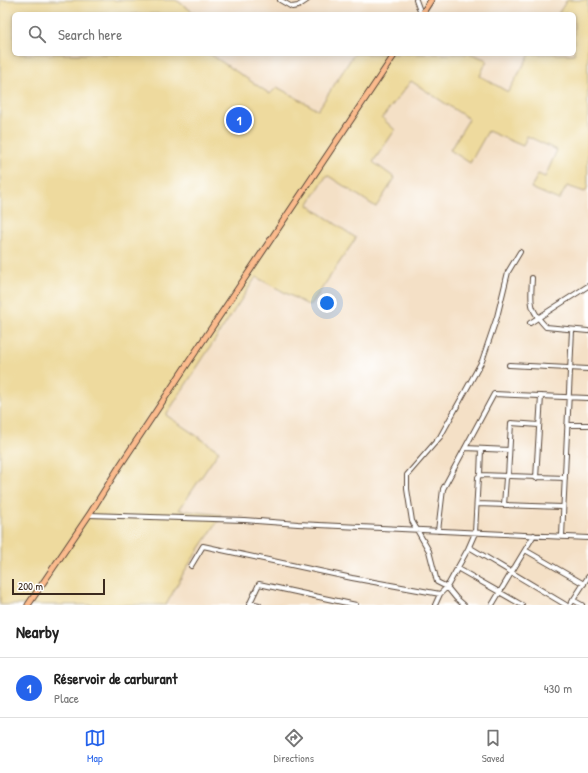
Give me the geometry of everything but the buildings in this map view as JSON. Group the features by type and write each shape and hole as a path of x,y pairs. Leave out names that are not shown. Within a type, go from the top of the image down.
{"main road":[{"path":"422,12 431,0"},
{"path":"28,605 90,515 119,467 394,56"}],"street":[{"path":"280,0 292,7 298,6 307,0"},
{"path":"415,0 420,12"},
{"path":"464,605 447,587 437,582 428,551 412,521 408,503 407,475 440,437 482,361 497,317 508,272 520,252"},
{"path":"532,278 531,304 538,318 546,327 588,331"},
{"path":"530,323 588,286"},
{"path":"562,536 562,507 572,330"},
{"path":"509,365 588,369"},
{"path":"438,531 443,489 494,394 588,398"},
{"path":"536,478 541,396"},
{"path":"504,505 506,478 508,476 510,423 539,425"},
{"path":"567,425 588,425"},
{"path":"466,448 509,450"},
{"path":"435,605 440,594 447,587 475,533 481,449"},
{"path":"480,475 564,478"},
{"path":"477,504 562,507"},
{"path":"90,515 244,520 588,538"},
{"path":"492,605 534,535"},
{"path":"190,566 203,546 352,578 440,594"},
{"path":"469,547 566,605"},
{"path":"525,550 584,584"},
{"path":"457,568 522,605"},
{"path":"570,605 588,578"},
{"path":"259,605 249,604 259,584 356,605"},
{"path":"573,600 582,605"}],"sand":[{"path":"0,0 176,0 193,12 12,12 12,56 213,56 270,94 277,87 318,110 353,56 477,56 487,60 480,76 508,92 529,56 576,56 576,12 559,12 567,0 588,0 588,186 585,192 567,186 559,200 531,188 538,174 545,177 557,150 527,136 523,146 488,131 470,163 450,150 469,119 411,81 382,118 395,130 373,162 395,178 376,207 327,175 308,205 356,238 310,306 256,277 166,415 219,451 179,510 222,515 184,572 166,605 0,605"}],"place":[{"name":"Réservoir de carburant","path":"239,120"}]}
